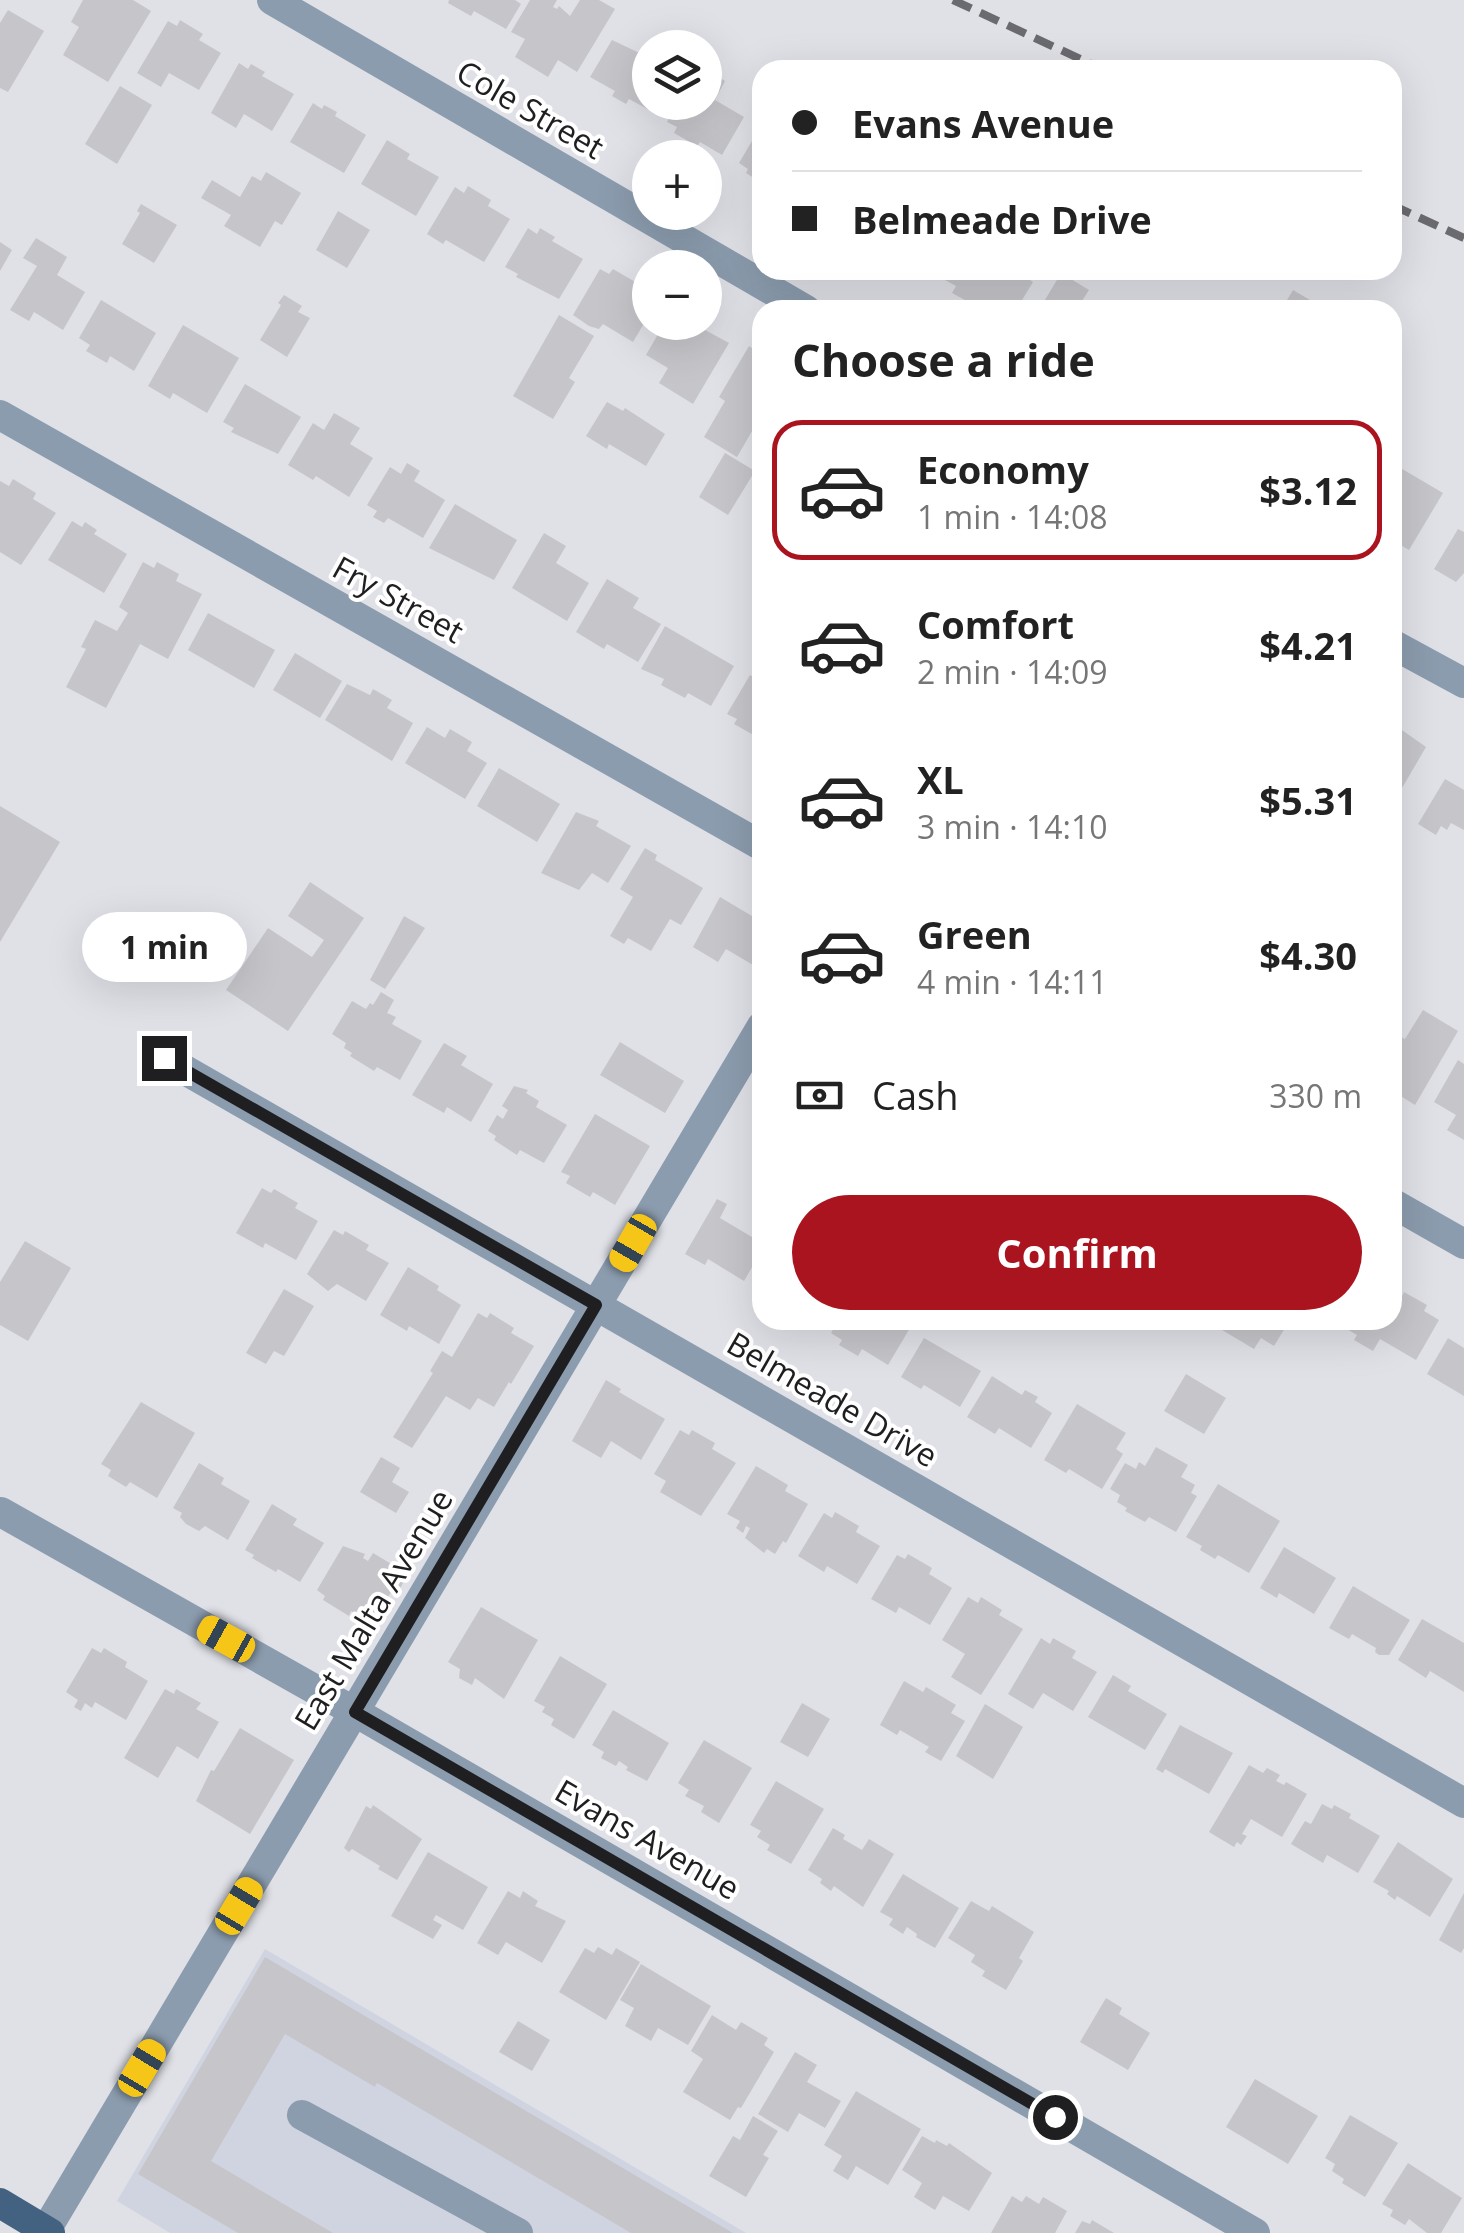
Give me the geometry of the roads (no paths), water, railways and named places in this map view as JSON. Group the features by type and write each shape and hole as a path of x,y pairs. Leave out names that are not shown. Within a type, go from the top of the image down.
{"main road":[{"path":"0,2203 48,2232"}],"street":[{"name":"Cole Street","path":"272,0 752,279"},
{"name":"Cole Street","path":"754,280 789,300"},
{"name":"Fry Street","path":"0,415 752,840"},
{"path":"1402,650 1464,684"},
{"name":"East Malta Avenue","path":"48,2232 752,1043"},
{"name":"Belmeade Drive","path":"164,1058 1464,1803"},
{"path":"1402,1209 1464,1244"},
{"name":"Evans Avenue","path":"1,1512 1256,2233"},
{"path":"302,2114 518,2233"}],"railway":[{"path":"953,0 1082,60"},
{"path":"1402,210 1464,238"}]}
